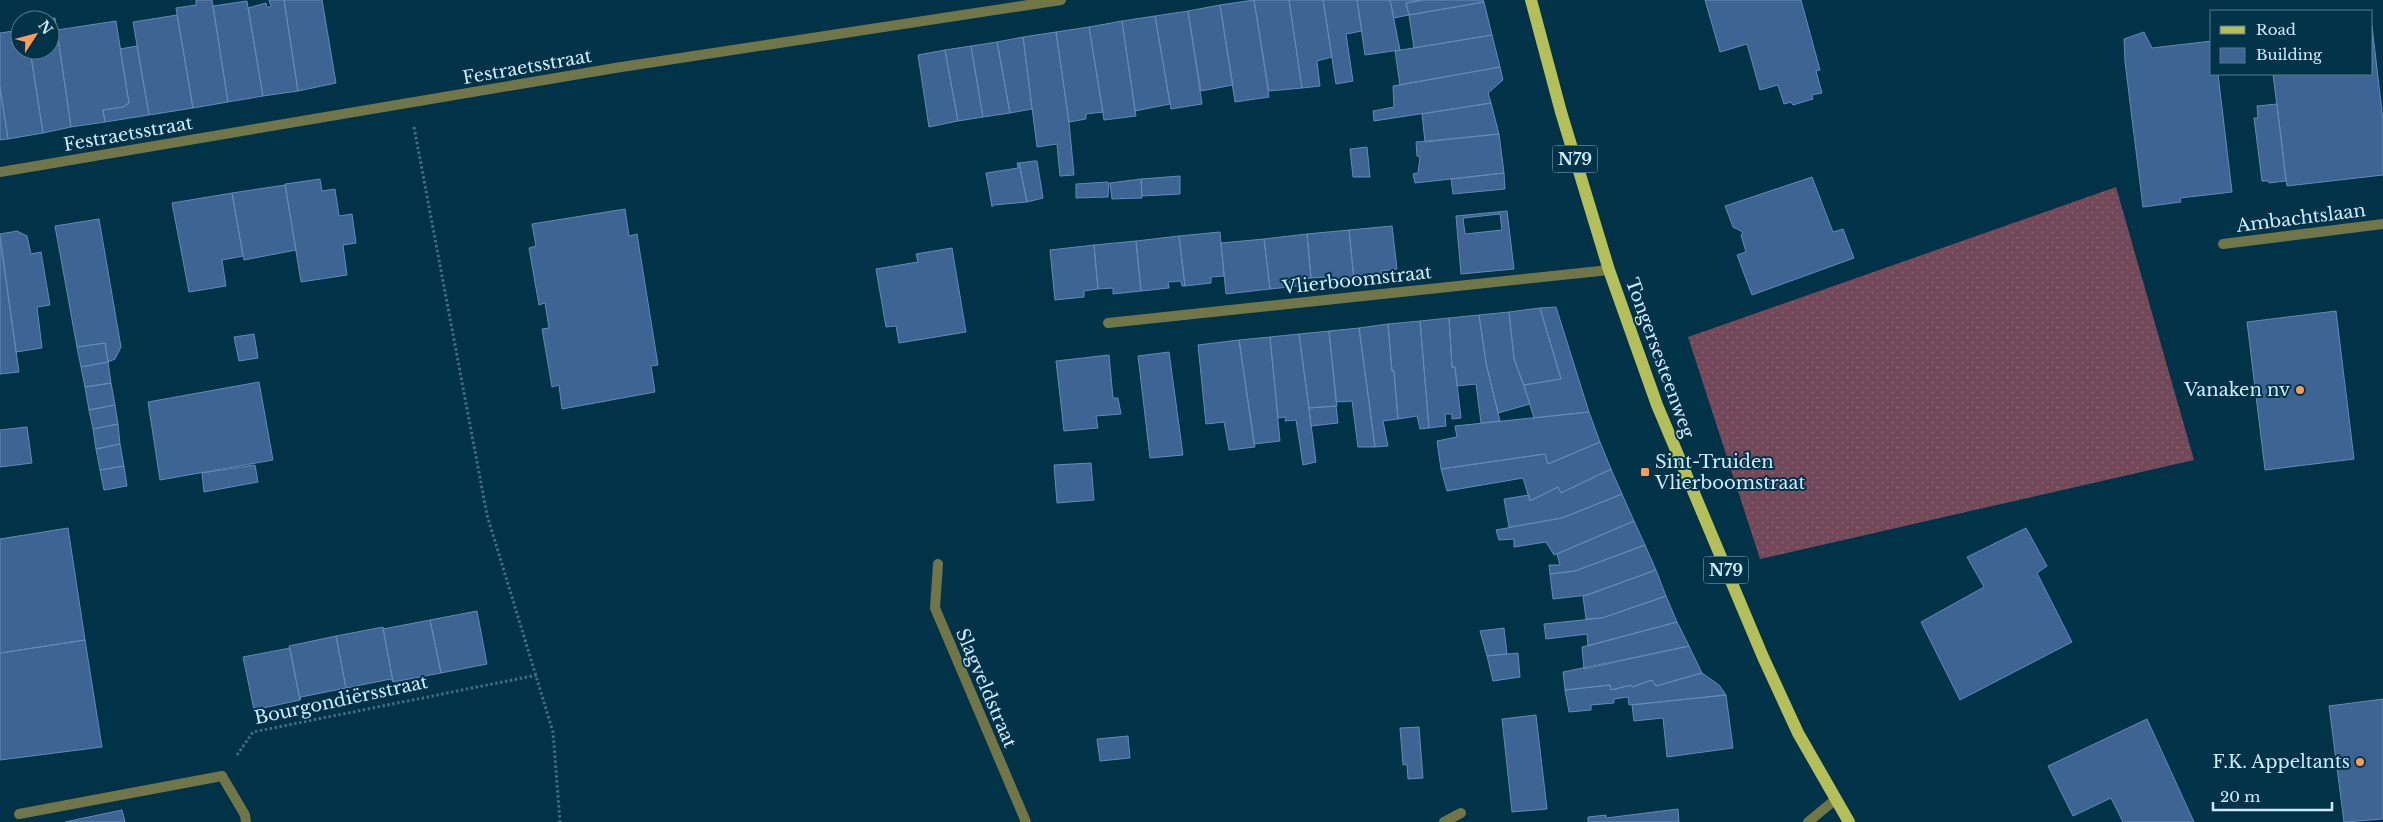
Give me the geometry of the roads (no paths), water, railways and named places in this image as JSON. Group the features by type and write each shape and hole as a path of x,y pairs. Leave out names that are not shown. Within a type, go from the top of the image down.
{"main road":[{"name":"Tongersesteenweg","path":"1531,0 1561,112 1609,270 1657,405 1756,640 1798,733 1849,822"}],"street":[{"name":"Festraetsstraat","path":"0,172 615,68 1061,0"},
{"name":"Ambachtslaan","path":"2223,244 2383,224"},
{"name":"Vlierboomstraat","path":"1108,323 1609,270"},
{"name":"Slagveldstraat","path":"938,564 935,608 1026,822"},
{"path":"19,814 222,776 245,815 246,822"},
{"path":"1808,822 1836,799"},
{"path":"1444,822 1461,813"}],"place":[{"name":"Vanaken nv","path":"2300,390"},
{"name":"Sint-Truiden Vlierboomstraat","path":"1645,472"},
{"name":"F.K. Appeltants","path":"2360,762"}]}
